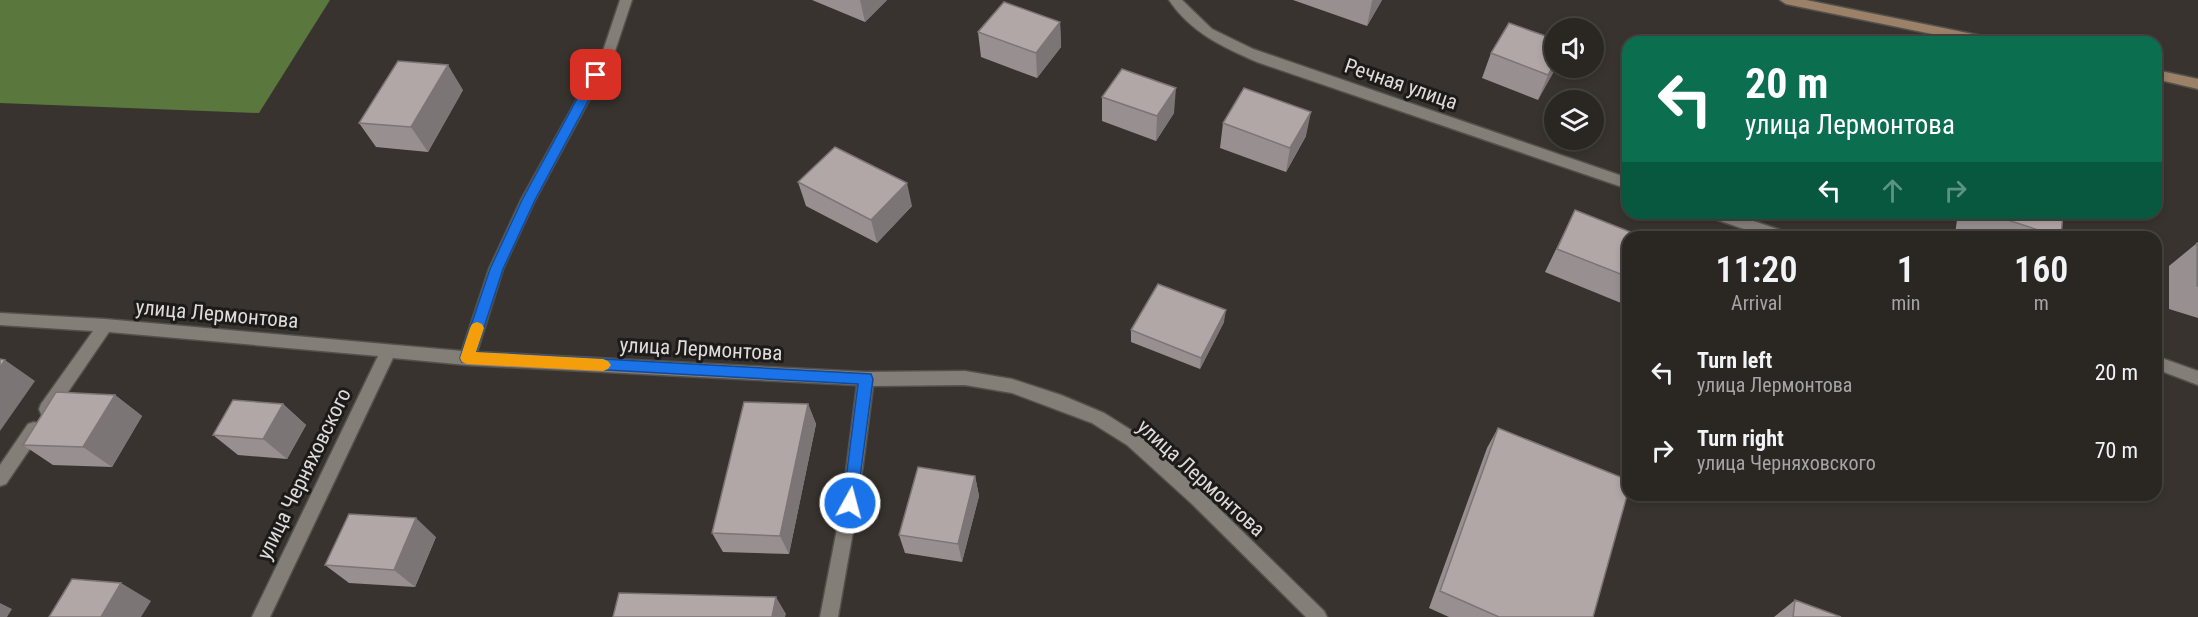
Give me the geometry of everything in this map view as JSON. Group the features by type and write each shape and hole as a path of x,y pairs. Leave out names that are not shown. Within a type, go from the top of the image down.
{"street":[{"path":"467,358 496,269 528,200 608,54 626,0"},
{"name":"Речная улица","path":"1175,0 1198,25 1226,44 1276,64 1622,182"},
{"path":"1786,0 1963,36"},
{"path":"2162,76 2198,84"},
{"path":"1732,219 1766,231"},
{"name":"улица Лермонтова","path":"0,319 105,325 467,358 866,379 965,378 1012,386 1054,399 1098,418 1133,440 1318,617"},
{"path":"0,479 105,325"},
{"name":"улица Черняховского","path":"261,617 388,351"},
{"path":"2162,365 2198,378"},
{"path":"829,617 850,503 866,379"}],"green space":[{"path":"0,0 330,0 259,113 0,103"}],"building":[{"path":"1004,2 1060,22 1036,53 978,32"},
{"path":"1509,23 1544,35 1544,73 1491,53"},
{"path":"398,61 448,65 411,127 359,123"},
{"path":"1122,69 1176,88 1157,116 1102,97"},
{"path":"1244,88 1311,112 1290,148 1223,123"},
{"path":"835,147 907,183 871,220 798,182"},
{"path":"1575,210 1628,231 1622,231 1622,275 1557,249"},
{"path":"2004,219 2062,219 2062,231 2042,231"},
{"path":"2198,243 2198,286 2197,286"},
{"path":"1158,284 1226,310 1201,358 1131,330"},
{"path":"56,392 115,395 83,447 23,445"},
{"path":"233,400 283,404 263,439 213,435"},
{"path":"744,402 808,404 780,536 712,533"},
{"path":"1498,428 1622,478 1622,501 1625,501 1593,617 1499,617 1440,591"},
{"path":"918,467 975,476 958,544 899,535"},
{"path":"349,514 416,518 394,570 325,565"},
{"path":"72,579 121,583 101,617 49,617"},
{"path":"619,593 776,597 772,617 613,617"},
{"path":"1795,600 1841,617 1793,617"}],"slow traffic":[{"path":"477,328 467,358 603,365"}],"route":[{"path":"596,75 528,200 496,269 467,358 866,379 850,503"}]}
